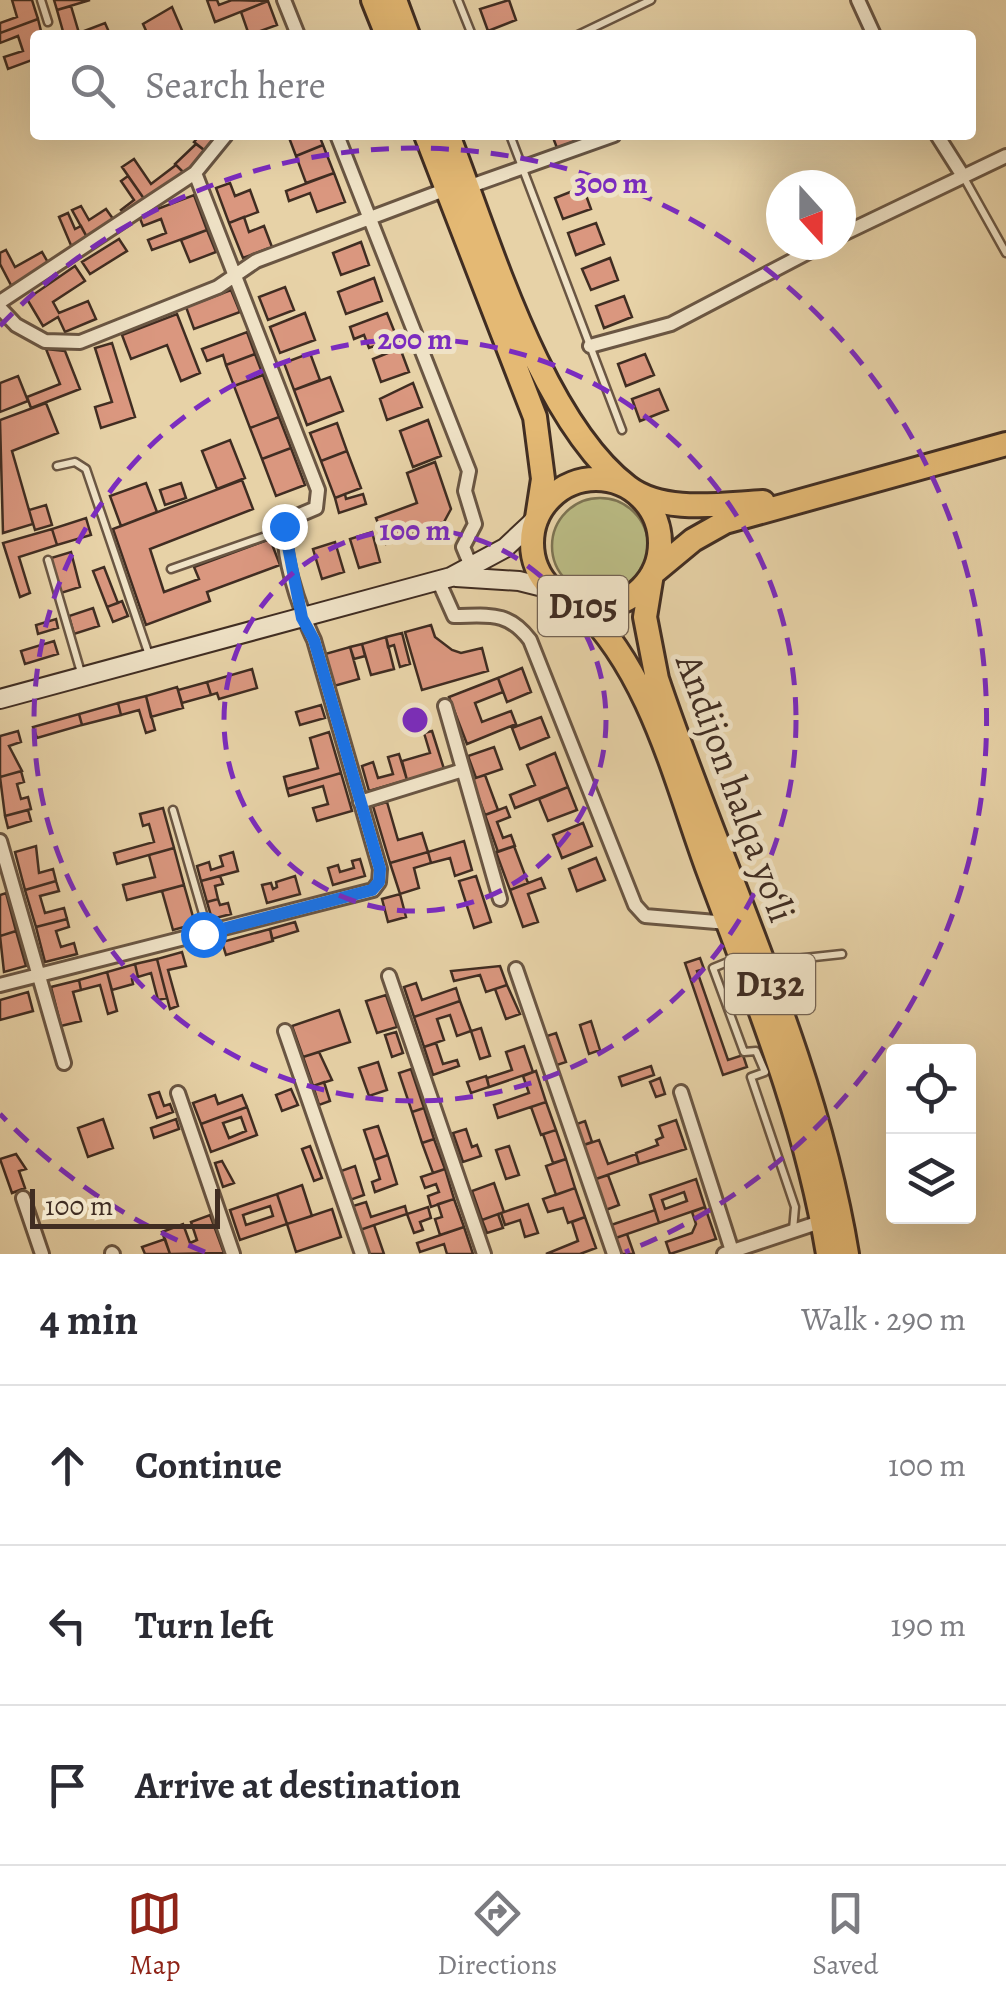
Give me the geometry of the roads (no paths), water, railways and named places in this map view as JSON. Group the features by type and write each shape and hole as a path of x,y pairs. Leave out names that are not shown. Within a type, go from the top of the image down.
{"highway":[{"path":"373,0 384,30"},
{"path":"395,0 406,30"},
{"name":"D105","path":"429,140 458,188 564,409 586,442 654,517 660,536 652,574"},
{"name":"D105","path":"449,140 458,188 535,417 544,479 533,556 551,589 580,606 622,602 693,540 725,522 791,500 1006,444"},
{"name":"D105","path":"537,518 549,500 566,486 586,480 608,480 674,503 791,500"},
{"name":"Andijon halqa yo‘li","path":"652,574 645,618 657,679 751,960 786,1080 828,1254"},
{"name":"Andijon halqa yo‘li","path":"580,606 604,628 640,688 728,923 751,960 823,1138 847,1254"}],"main road":[{"path":"473,573 537,518"},
{"path":"0,700 444,578 473,573 551,589"}],"street":[{"path":"284,0 296,30"},
{"path":"858,0 872,30"},
{"path":"222,140 195,173 0,305 44,341 80,342 218,287 256,261 458,188 523,170 589,140"},
{"path":"340,140 469,471 465,492 475,524 463,547 473,573"},
{"path":"940,140 963,176"},
{"path":"856,228 1006,156"},
{"path":"0,985 372,890 379,882 380,869 314,640 302,618 283,530 290,519 316,508 319,500 238,273 195,173"},
{"path":"590,346 670,324 793,260"},
{"path":"444,578 454,616 484,612 505,616 530,640 636,905 645,916 728,923"},
{"path":"445,706 500,900"},
{"path":"360,802 463,770"},
{"path":"0,842 64,1063"},
{"path":"516,969 614,1254"},
{"path":"389,976 484,1254"},
{"path":"285,1031 362,1254"},
{"path":"681,1092 730,1253 822,1221"},
{"path":"178,1093 234,1254"},
{"path":"23,1198 42,1254"}],"lane":[{"path":"41,0 48,22"},
{"path":"458,0 470,30"},
{"path":"588,30 650,0"},
{"path":"512,140 622,430"},
{"path":"963,176 1006,253"},
{"path":"57,466 75,462 86,469 151,659"},
{"path":"170,569 283,530"},
{"path":"48,560 83,677"},
{"path":"173,810 208,932"},
{"path":"792,1231 795,1207 752,1077 765,1072 756,1050 744,1052 713,968 751,960 842,954"}]}
